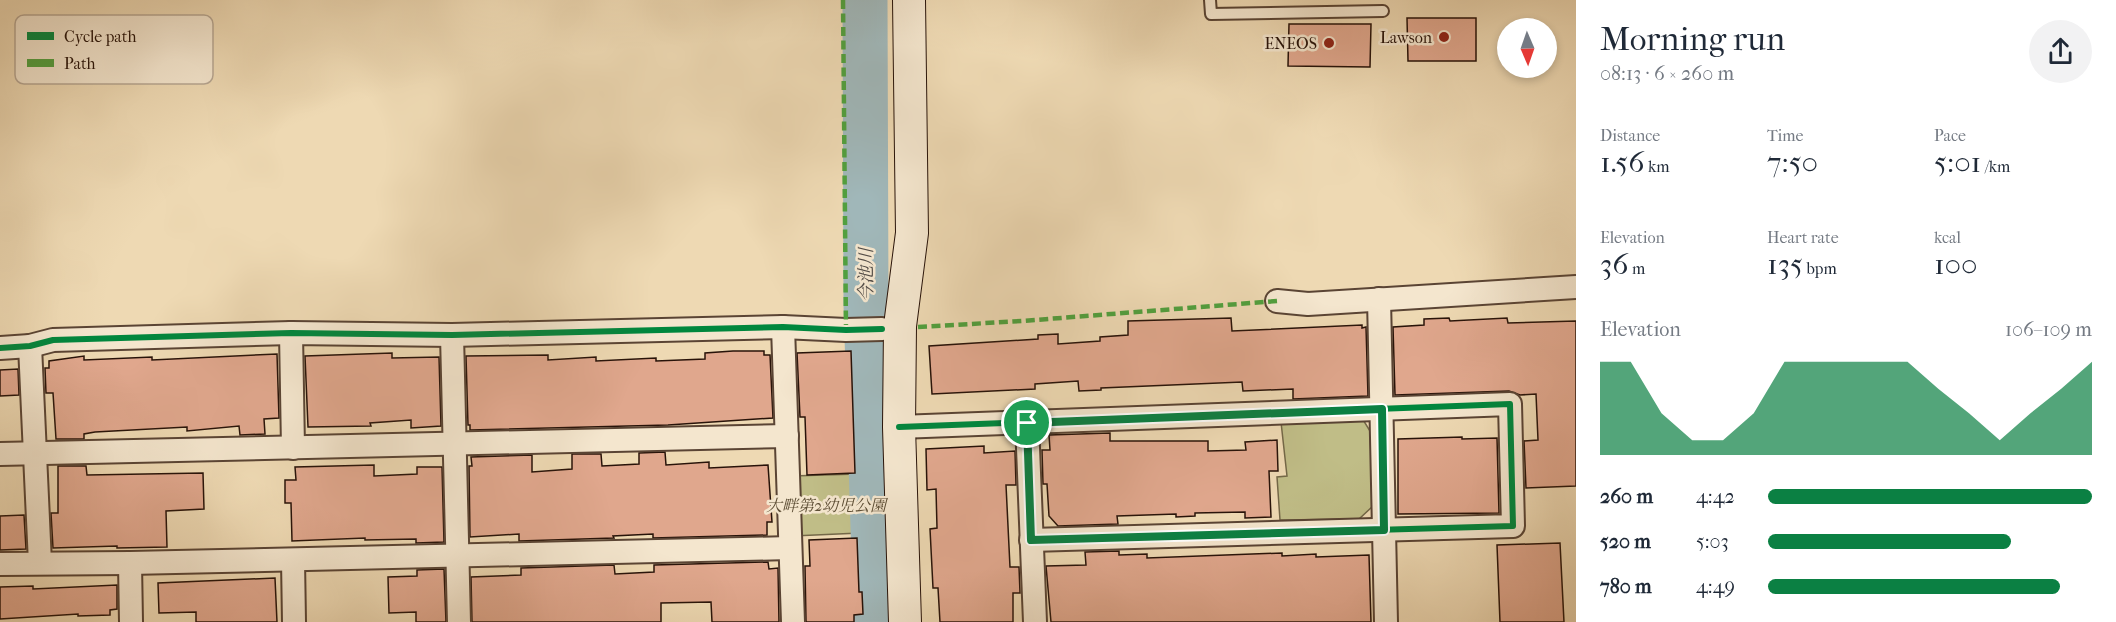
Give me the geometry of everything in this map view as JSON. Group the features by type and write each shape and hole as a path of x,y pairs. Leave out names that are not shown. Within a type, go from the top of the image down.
{"street":[{"path":"905,622 899,427 900,326 912,233 909,0"},
{"path":"1277,301 1308,304 1576,287"},
{"path":"1379,299 1386,622"},
{"path":"783,327 793,622"},
{"path":"0,348 30,346 53,340 291,333 452,335 783,327 882,329"},
{"path":"291,333 293,448"},
{"path":"452,335 459,622"},
{"path":"30,346 40,563"},
{"path":"899,427 1510,404 1513,526 1031,540"},
{"path":"1027,423 1035,622"},
{"path":"0,454 787,436"},
{"path":"0,564 293,560 790,548"},
{"path":"293,560 294,622"},
{"path":"130,563 131,622"}],"lane":[{"path":"1210,0 1211,14 1383,11"}],"green space":[{"path":"1362,418 1370,431 1373,506 1359,519 1280,520 1277,477 1287,476 1281,422"},
{"name":"大畔第2幼児公園","path":"857,474 860,533 793,536 792,476"}],"building":[{"path":"1407,18 1476,18 1476,61 1408,61"},
{"path":"1289,24 1371,24 1370,67 1288,66"},
{"path":"1231,318 1232,331 1362,325 1362,328 1366,327 1368,396 1293,399 1293,389 1243,391 1242,382 1079,391 1078,381 1035,384 1035,389 932,394 929,346 1038,339 1038,335 1058,334 1058,344 1100,341 1100,337 1128,335 1128,321"},
{"path":"1449,318 1450,321 1507,318 1508,323 1576,321 1576,486 1526,488 1524,441 1538,440 1536,394 1520,395 1509,391 1395,395 1393,327 1424,325 1424,319"},
{"path":"764,351 764,355 770,355 773,418 668,425 470,430 470,425 468,425 466,356 548,355 548,360 596,357 596,361 656,358 656,361 705,359 705,353"},
{"path":"851,351 855,473 807,475 805,417 800,417 797,353"},
{"path":"392,353 392,358 439,357 441,426 411,428 411,420 370,423 371,426 308,427 305,356"},
{"path":"277,354 279,418 264,419 265,434 240,435 239,426 187,431 187,427 95,432 84,434 84,439 56,439 53,393 46,393 45,368 49,368 49,361 84,356 84,360 152,357 152,360"},
{"path":"18,369 19,395 0,396 0,370"},
{"path":"1110,433 1110,441 1208,441 1208,451 1246,450 1245,442 1277,440 1278,471 1269,471 1271,517 1245,518 1245,512 1195,513 1195,516 1176,517 1176,514 1117,516 1118,524 1058,526 1049,516 1047,484 1043,484 1042,450 1050,450 1049,435"},
{"path":"1462,437 1462,439 1497,438 1499,513 1398,514 1398,439"},
{"path":"984,446 984,453 1015,451 1016,485 1006,485 1010,567 1019,567 1020,593 1013,593 1013,622 940,622 938,588 933,588 930,529 937,528 936,489 927,490 926,449"},
{"path":"665,452 666,465 709,462 709,468 768,465 772,522 767,522 767,535 653,538 653,534 613,536 614,538 519,541 519,534 470,537 469,466 472,466 471,457 532,455 532,472 572,469 572,454 601,454 602,466 639,464 639,453"},
{"path":"374,465 374,476 417,474 417,467 442,467 444,542 416,543 416,539 365,540 365,538 292,541 291,503 285,503 285,480 296,480 295,467"},
{"path":"58,466 86,466 87,475 203,473 204,509 166,511 167,547 53,548 51,513 58,513"},
{"path":"24,515 26,549 0,550 0,516"},
{"path":"857,538 859,592 862,592 863,614 854,615 854,622 806,622 805,566 810,566 809,540"},
{"path":"1560,543 1564,622 1500,622 1497,545"},
{"path":"1119,551 1119,555 1147,554 1147,558 1282,553 1282,556 1316,554 1316,557 1369,555 1371,622 1051,622 1046,566 1086,565 1085,552"},
{"path":"768,562 769,569 778,568 779,622 712,622 711,602 661,603 661,622 472,622 471,577 521,575 521,568 614,565 615,574 654,572 654,565"},
{"path":"444,569 446,622 416,622 416,612 389,613 388,577 417,576 417,570"},
{"path":"275,578 277,622 196,622 196,612 159,613 158,583"},
{"path":"117,585 117,609 110,610 110,615 78,616 78,614 0,619 0,587 33,586 33,589"}],"waterway":[{"name":"今池川","path":"865,0 866,305 876,622"}],"marked path":[{"path":"843,0 846,330"},
{"path":"918,327 1277,301"}],"cycle path":[{"path":"0,348 30,346 53,340 291,333 452,335 783,327 882,329"},
{"path":"899,427 1510,404 1513,526 1031,540"}],"place":[{"name":"Lawson","path":"1444,37"},
{"name":"ENEOS","path":"1329,43"}],"route":[{"path":"1382,409 1384,530 1031,540 1027,423 1382,409"}]}
